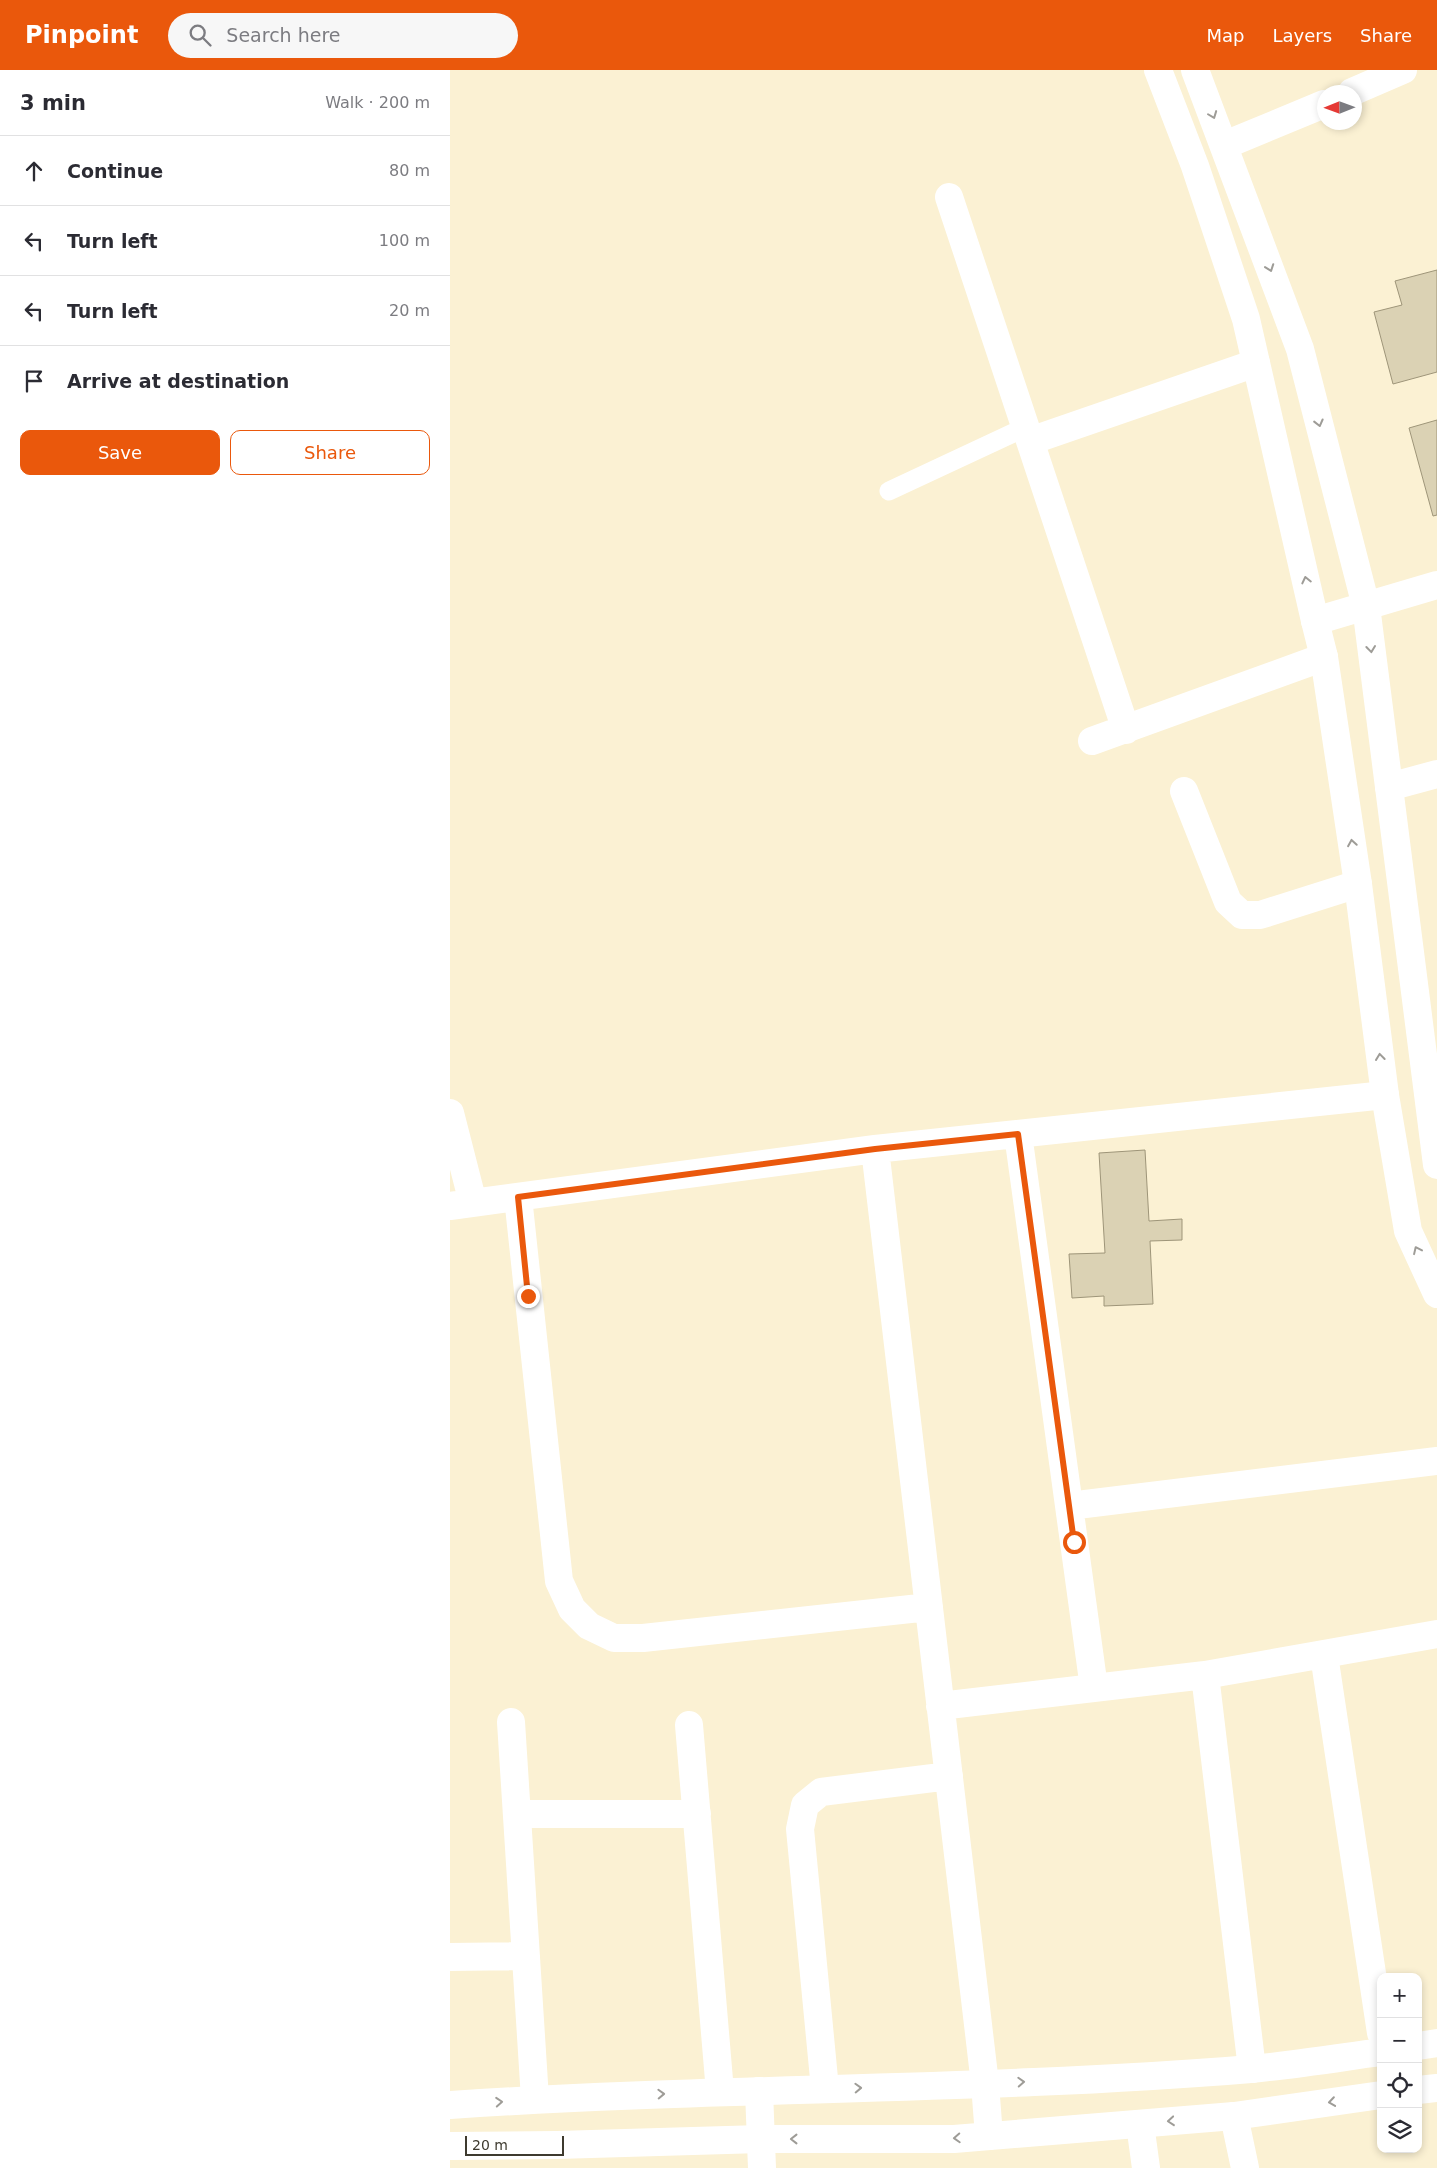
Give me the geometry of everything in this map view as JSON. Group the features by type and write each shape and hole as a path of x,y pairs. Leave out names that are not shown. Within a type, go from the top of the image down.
{"street":[{"path":"1158,70 1201,184 1246,319 1324,658 1358,884 1385,1095 1408,1231 1437,1294"},
{"path":"1196,70 1300,349 1366,606 1437,1165"},
{"path":"1362,88 1403,70"},
{"path":"1224,145 1317,107"},
{"path":"949,197 1126,730"},
{"path":"1028,434 1256,363"},
{"path":"1315,620 1437,585"},
{"path":"1092,741 1324,658"},
{"path":"1389,786 1437,774"},
{"path":"1184,791 1228,902 1242,915 1260,915 1358,884"},
{"path":"450,1112 461,1205 875,1149 1385,1095"},
{"path":"1018,1134 1094,1688"},
{"path":"875,1149 985,2084 989,2136"},
{"path":"518,1197 559,1581 572,1609 589,1626 614,1638 643,1638 929,1608"},
{"path":"1069,1506 1437,1461"},
{"path":"940,1706 1205,1675 1437,1634"},
{"path":"1324,1655 1379,2018"},
{"path":"1205,1675 1252,2068"},
{"path":"511,1722 535,2099"},
{"path":"690,1725 720,2092"},
{"path":"825,2089 800,1829 805,1805 821,1792 949,1776"},
{"path":"517,1814 697,1814"},
{"path":"450,1958 526,1956"},
{"path":"1422,2045 1437,2043"},
{"path":"450,2105 535,2099 985,2084 1252,2068 1377,2052"},
{"path":"1422,2090 1437,2088"},
{"path":"759,2091 762,2168"},
{"path":"450,2146 761,2139 954,2139 1234,2116 1377,2096"},
{"path":"1234,2116 1245,2168"},
{"path":"1140,2124 1146,2168"}],"lane":[{"path":"889,491 1028,434"}],"building":[{"path":"1437,270 1437,372 1393,384 1374,312 1402,305 1395,281"},
{"path":"1437,420 1437,515 1433,516 1409,428"},
{"path":"1145,1150 1149,1221 1182,1219 1182,1240 1150,1241 1153,1304 1104,1306 1104,1296 1072,1298 1069,1254 1105,1253 1099,1153"}],"route":[{"path":"528,1296 518,1197 875,1149 1018,1134 1074,1542"}]}
